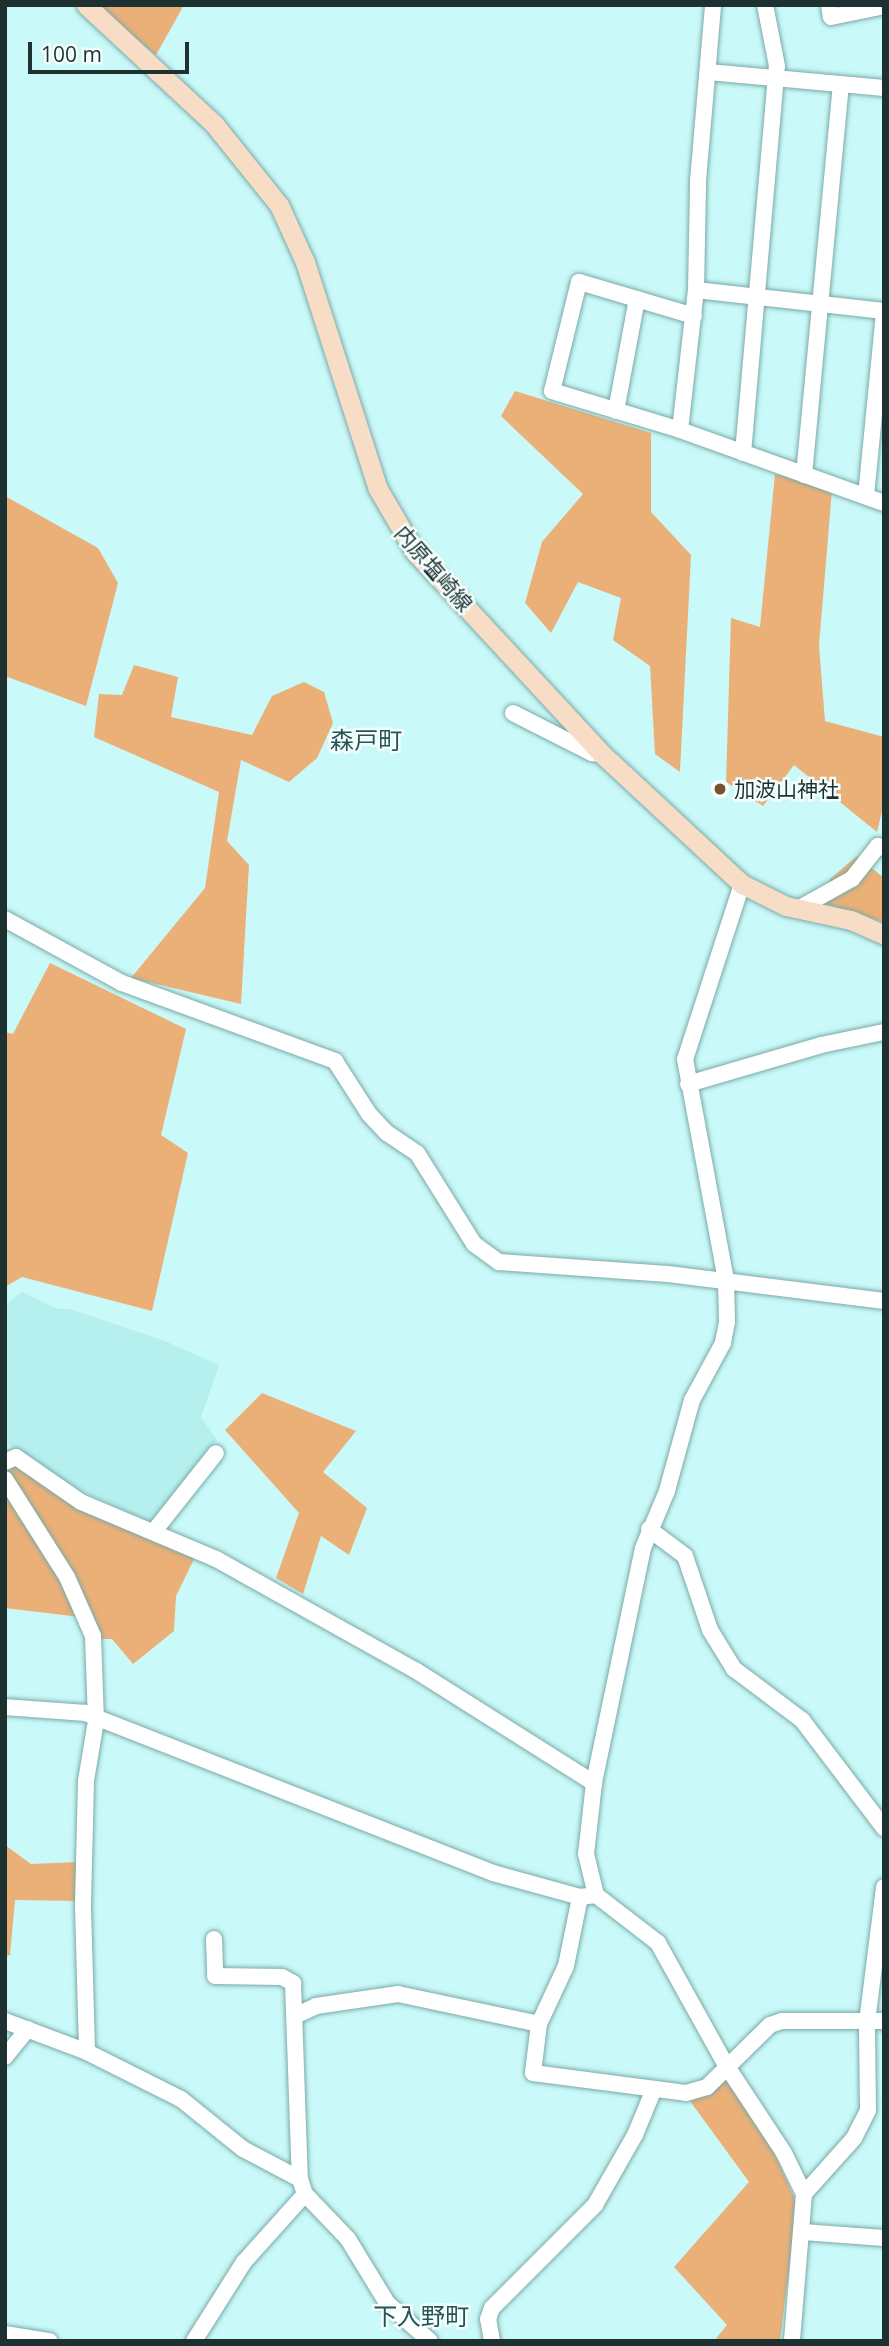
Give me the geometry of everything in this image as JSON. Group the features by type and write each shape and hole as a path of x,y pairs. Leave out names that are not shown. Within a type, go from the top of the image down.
{"main road":[{"name":"内原塩崎線","path":"86,5 214,124 279,205 305,262 366,457 389,513 415,552 602,754 742,884 798,909 851,920 884,935"}],"street":[{"path":"680,430 694,316 698,181 713,5"},
{"path":"743,453 759,298 776,79 765,5"},
{"path":"829,5 831,17 884,6"},
{"path":"708,72 884,89"},
{"path":"804,475 818,304 841,85"},
{"path":"694,316 579,282 552,391 680,430 884,503"},
{"path":"696,290 884,311 866,496"},
{"path":"616,411 637,299"},
{"path":"513,713 592,753 602,754"},
{"path":"798,909 852,879 878,846 884,848"},
{"path":"742,884 687,1040 688,1084 729,1299 723,1343 692,1400 667,1490 649,1529 594,1783 586,1854 588,1896 566,1966 539,2024 533,2073 654,2089 699,2091 757,2034 782,2021 884,2021"},
{"path":"5,919 122,983 335,1061 369,1114 387,1133 417,1153 486,1256 535,1266 726,1280 884,1301"},
{"path":"688,1084 821,1045 884,1032"},
{"path":"155,1530 216,1453"},
{"path":"5,1462 16,1457 81,1502 199,1549 415,1670 594,1783"},
{"path":"5,1479 38,1527 89,1623 96,1654 96,1721 85,1793 87,2052"},
{"path":"649,1529 685,1556 710,1630 734,1669 802,1720 884,1828"},
{"path":"5,1707 85,1713 96,1721 223,1764 462,1862 588,1896 658,1943 726,2065 784,2153 804,2194 792,2341"},
{"path":"804,2194 854,2138 867,2110 867,2022 884,1887"},
{"path":"194,2341 244,2262 302,2186 297,2015 293,1983 288,1979 215,1976 214,1939"},
{"path":"297,2015 316,2006 398,1994 539,2024"},
{"path":"5,2021 87,2052 181,2099 243,2149 302,2186 348,2239 387,2303 430,2341"},
{"path":"5,2057 28,2029"},
{"path":"492,2341 488,2319 492,2308 595,2205 635,2135 654,2089"},
{"path":"803,2232 884,2238"},
{"path":"5,2333 49,2341"}],"shaded area":[{"path":"96,5 184,5 156,55"},
{"path":"515,391 651,433 651,512 691,555 680,772 655,754 650,666 613,640 621,598 578,582 551,633 525,603 542,542 583,494 501,416"},
{"path":"775,474 832,490 819,645 825,721 884,737 884,803 877,832 794,765 763,806 726,782 731,618 760,627"},
{"path":"5,496 98,548 118,583 86,706 5,676"},
{"path":"134,665 178,677 171,717 252,735 272,696 304,682 324,692 333,723 317,758 289,782 241,760 227,841 249,865 241,1004 131,978 205,888 219,792 94,737 99,694 122,695"},
{"path":"857,856 884,878 884,922 823,903 830,879"},
{"path":"50,963 186,1029 161,1135 188,1153 152,1311 22,1277 5,1287 5,1032 13,1034"},
{"path":"22,1292 58,1309 70,1309 165,1341 219,1365 201,1417 217,1440 156,1525 78,1489 5,1443 5,1305"},
{"path":"262,1393 356,1431 323,1472 367,1508 349,1555 321,1536 303,1594 276,1578 299,1513 225,1430"},
{"path":"16,1465 196,1555 176,1596 174,1631 133,1664 112,1639 99,1639 86,1599 5,1474"},
{"path":"5,1489 61,1580 80,1617 5,1608"},
{"path":"5,1845 31,1864 80,1862 79,1901 15,1900 10,1955 5,1956"},
{"path":"726,2080 772,2148 797,2204 780,2341 714,2341 727,2325 674,2267 749,2182 690,2101"}],"place":[{"name":"加波山神社","path":"720,789"}],"district":[{"name":"森戸町","path":"366,740"},
{"name":"下入野町","path":"421,2316"}]}
